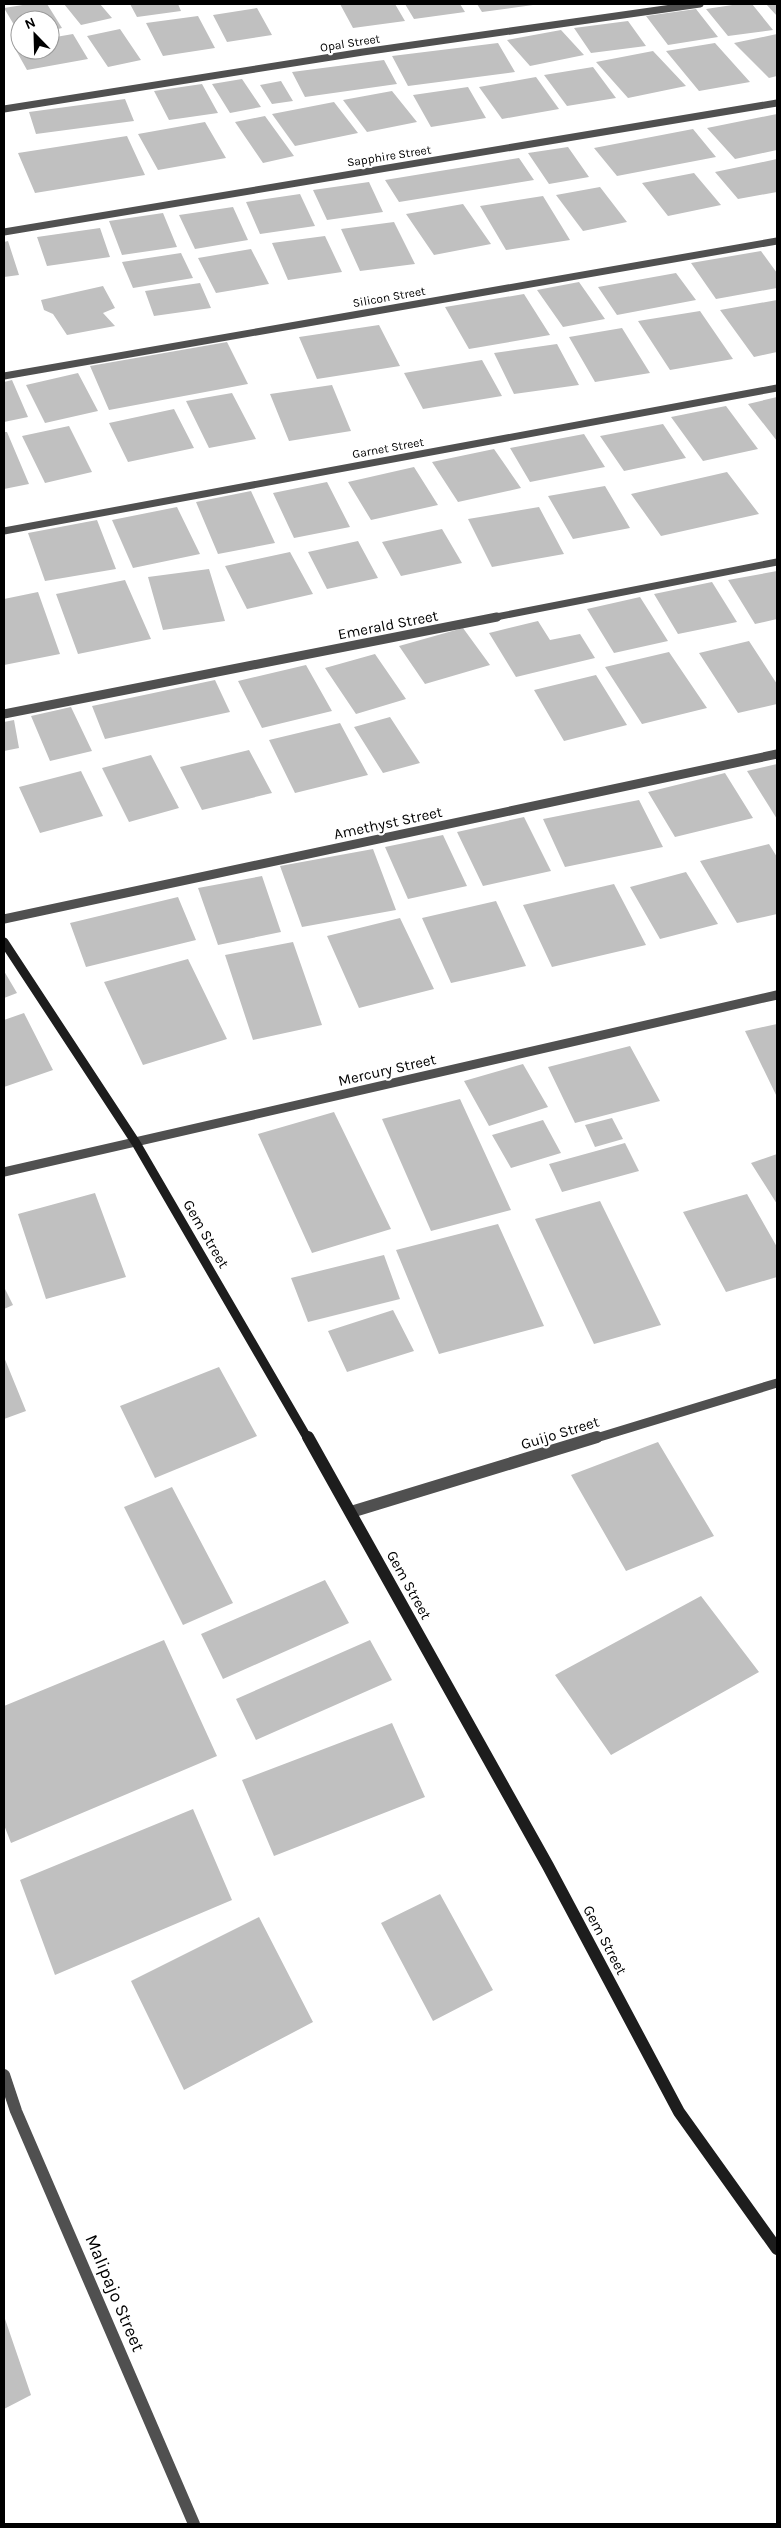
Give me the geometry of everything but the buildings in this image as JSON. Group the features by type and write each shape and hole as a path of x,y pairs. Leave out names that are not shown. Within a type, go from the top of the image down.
{"street":[{"name":"Opal Street","path":"4,109 372,51 700,4"},
{"name":"Sapphire Street","path":"4,232 777,103"},
{"name":"Silicon Street","path":"4,376 777,241"},
{"name":"Garnet Street","path":"4,531 777,388"},
{"name":"Emerald Street","path":"4,714 777,562"},
{"name":"Amethyst Street","path":"4,918 777,754"},
{"name":"Gem Street","path":"4,942 136,1143 351,1512 548,1866 679,2112 777,2249"},
{"name":"Mercury Street","path":"4,1172 777,995"},
{"name":"Guijo Street","path":"351,1512 777,1384"},
{"name":"Malipajo Street","path":"4,2075 16,2111 194,2524"}]}
